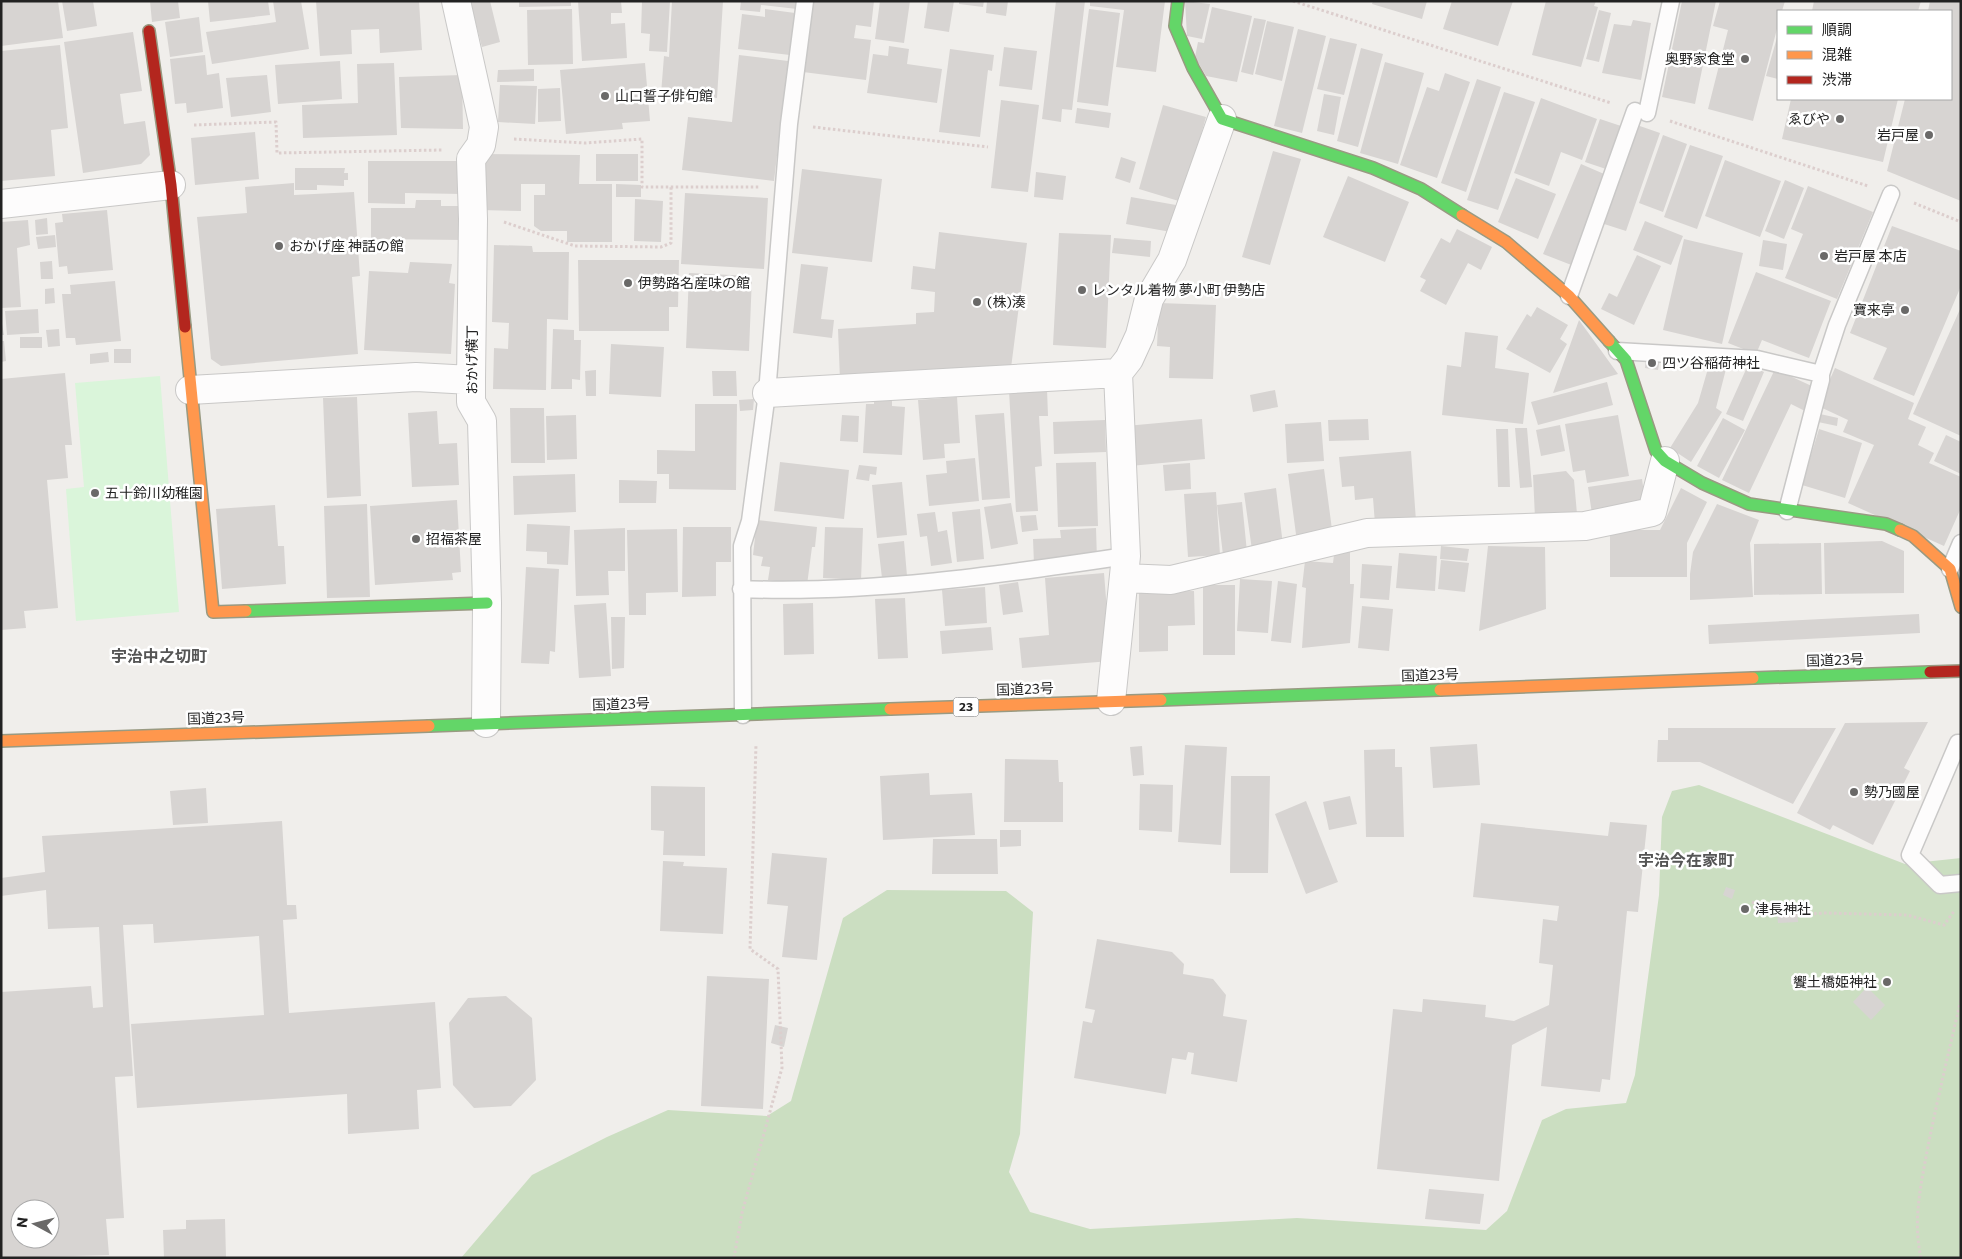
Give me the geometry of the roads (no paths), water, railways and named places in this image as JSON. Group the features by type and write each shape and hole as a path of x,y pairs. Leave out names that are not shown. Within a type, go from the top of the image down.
{"main road":[{"path":"1178,1 1175,26 1193,68 1222,119 1374,168 1421,189 1506,242 1569,296 1626,360 1656,451 1665,461 1702,483 1749,504 1886,524 1913,536 1950,569 1961,607"},
{"path":"149,31 171,185 213,612 487,603"},
{"name":"国道23号","path":"1,741 1961,671"}],"street":[{"name":"おかげ横丁","path":"456,1 484,127 480,145 471,159 473,219 471,402 482,421 487,603 486,723"},
{"path":"1111,701 1125,567 1118,373 1129,359 1140,335 1149,299 1172,260 1222,119"},
{"path":"1,204 171,185"},
{"path":"767,393 1118,373"},
{"path":"190,390 416,377 471,380"},
{"path":"1125,567 1171,580 1367,533 1585,526 1635,517 1652,512 1665,461"}],"lane":[{"path":"750,714 741,589 742,546 750,520 767,393 789,124 805,1"},
{"path":"1569,296 1641,112 1671,1"},
{"path":"1787,511 1822,380 1820,374 1837,326 1891,194"},
{"path":"1617,351 1757,359 1820,374"},
{"path":"1950,569 1961,543"},
{"path":"741,589 797,591 1125,567"},
{"path":"1961,743 1958,743 1910,855 1940,885 1961,883"}],"place":[{"name":"奥野家食堂","path":"1745,59"},
{"name":"山口誓子俳句館","path":"605,96"},
{"name":"ゑびや","path":"1840,119"},
{"name":"岩戸屋","path":"1929,135"},
{"name":"おかげ座 神話の館","path":"279,246"},
{"name":"岩戸屋 本店","path":"1824,256"},
{"name":"伊勢路名産味の館","path":"628,283"},
{"name":"レンタル着物 夢小町 伊勢店","path":"1082,290"},
{"name":"(株)湊","path":"977,302"},
{"name":"寶来亭","path":"1905,310"},
{"name":"四ツ谷稲荷神社","path":"1652,363"},
{"name":"五十鈴川幼稚園","path":"95,493"},
{"name":"招福茶屋","path":"416,539"},
{"name":"勢乃國屋","path":"1854,792"},
{"name":"津長神社","path":"1745,909"},
{"name":"饗土橋姫神社","path":"1887,982"}],"district":[{"name":"宇治中之切町","path":"159,656"},
{"name":"宇治今在家町","path":"1686,860"}]}
